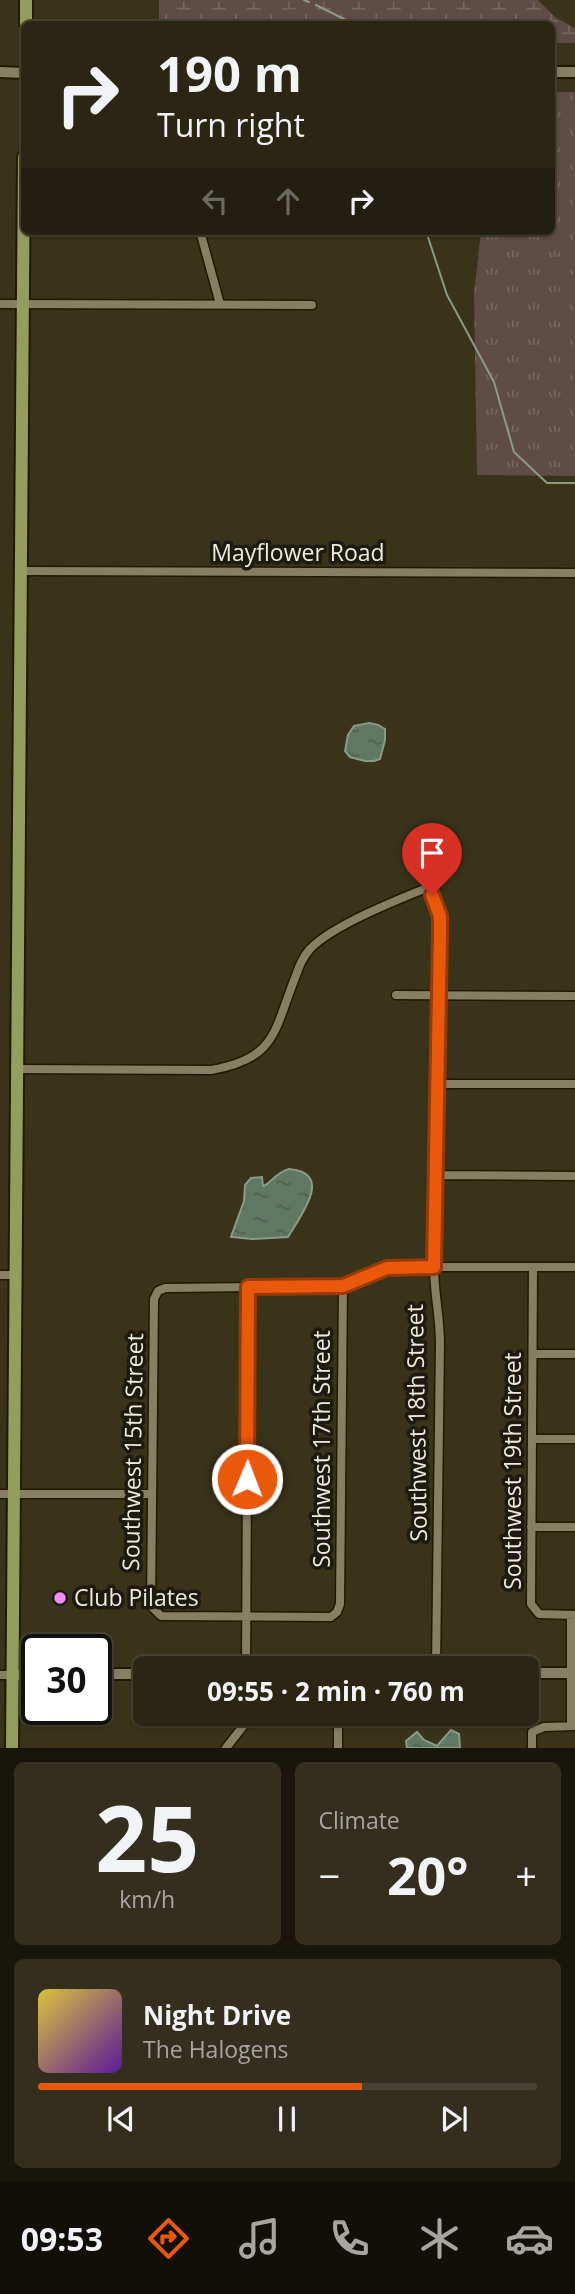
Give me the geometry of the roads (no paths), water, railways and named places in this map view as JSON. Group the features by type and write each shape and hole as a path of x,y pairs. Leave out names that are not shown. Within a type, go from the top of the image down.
{"main road":[{"path":"26,0 26,21"},
{"path":"12,1748 6,1675 15,1494 23,235"}],"street":[{"path":"0,72 21,73"},
{"path":"555,72 575,72"},
{"path":"201,235 220,304"},
{"path":"0,304 312,305"},
{"name":"Mayflower Road","path":"21,571 575,573"},
{"name":"Southwest 18th Street","path":"17,1069 211,1070 231,1066 257,1052 274,1035 301,962 323,938 344,925 429,887 440,916 434,1267 434,1291 440,1317 436,1656"},
{"path":"396,995 575,996"},
{"path":"438,1084 575,1084"},
{"path":"436,1175 575,1176"},
{"path":"246,1656 248,1287 343,1286 393,1267 575,1267"},
{"name":"Southwest 19th Street","path":"533,1267 531,1604 539,1614 573,1615 573,1726"},
{"path":"0,1275 16,1275"},
{"name":"Southwest 17th Street","path":"246,1617 331,1617 340,1604 343,1286"},
{"name":"Southwest 15th Street","path":"246,1617 161,1616 155,1612 151,1606 151,1494 154,1299 158,1291 165,1287 248,1287"},
{"path":"533,1354 575,1354"},
{"path":"532,1439 575,1439"},
{"path":"0,1494 151,1494"},
{"path":"531,1527 575,1527"},
{"path":"539,1673 573,1673"},
{"path":"112,1674 133,1674"},
{"path":"226,1748 243,1726"},
{"path":"338,1726 338,1748"},
{"path":"532,1748 532,1732 544,1727 573,1726"}],"water":[{"path":"369,723 385,729 380,759 365,761 350,757 345,751 348,735 354,726"},
{"path":"289,1169 303,1172 310,1178 312,1187 306,1207 288,1237 231,1237 244,1201 245,1185 251,1178 262,1177 263,1186"},
{"path":"451,1730 459,1734 460,1748 407,1748 406,1741 417,1732 424,1740 437,1746"}],"waterway":[{"path":"304,0 309,2"},
{"path":"316,5 348,21"},
{"path":"427,235 447,295 494,382 514,452 547,483 575,483"}],"place":[{"name":"Club Pilates","path":"60,1598"}]}
